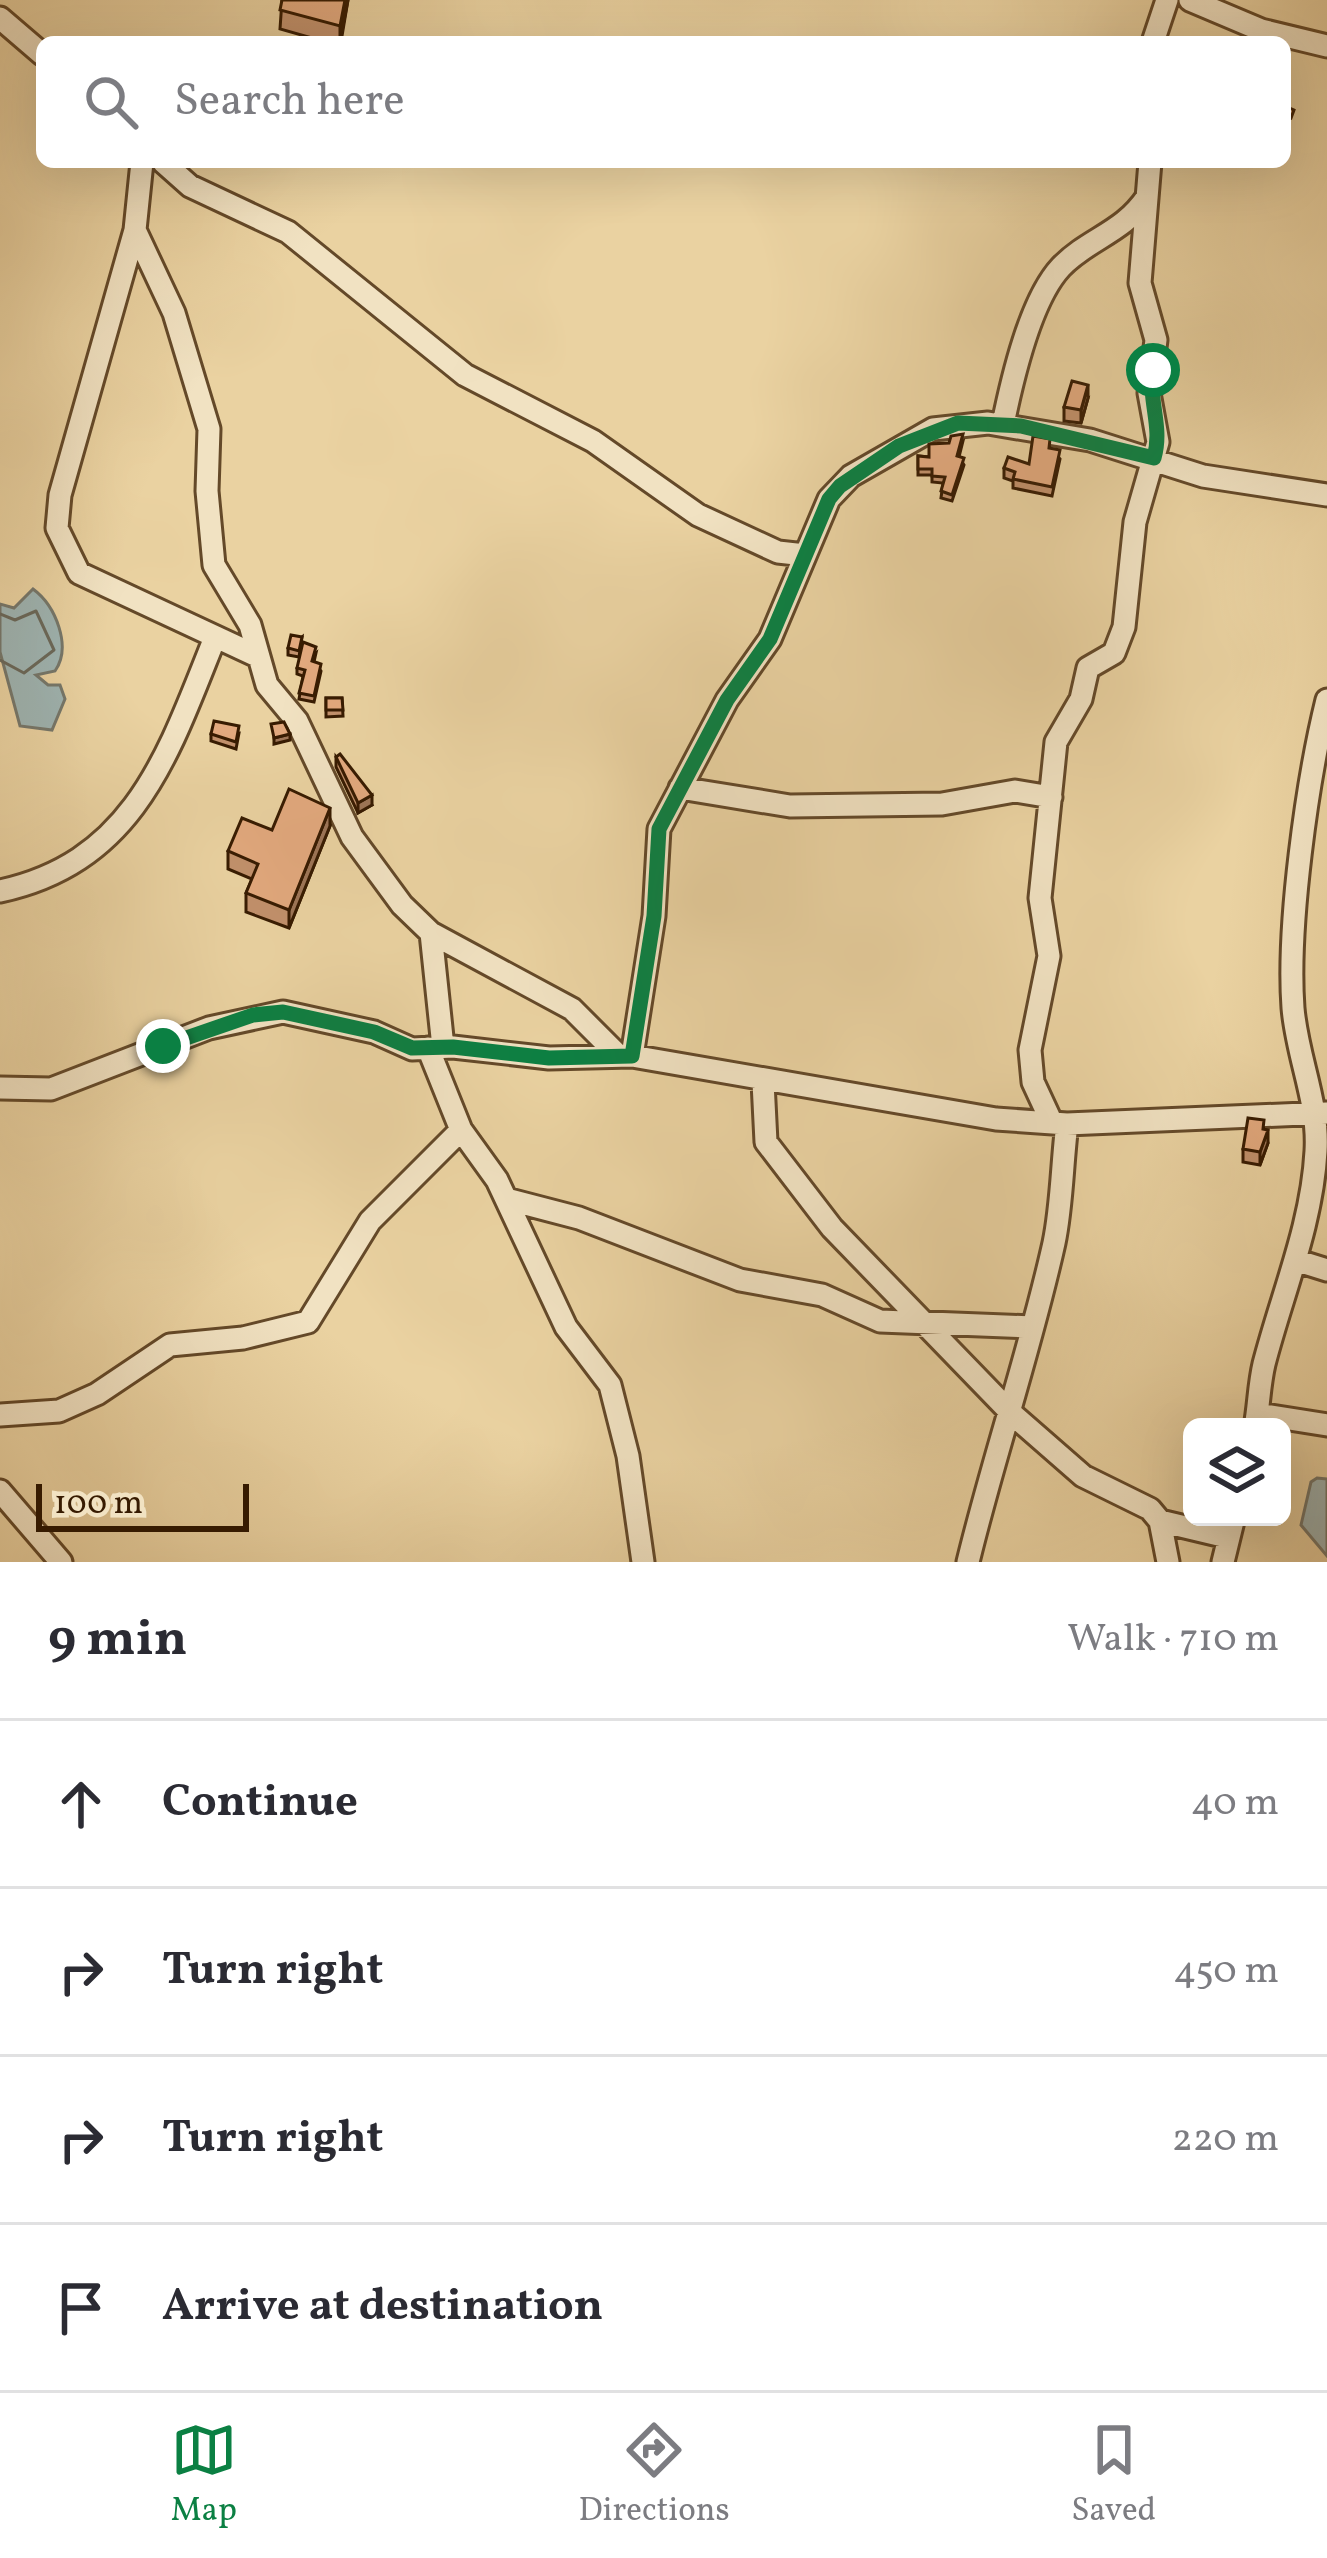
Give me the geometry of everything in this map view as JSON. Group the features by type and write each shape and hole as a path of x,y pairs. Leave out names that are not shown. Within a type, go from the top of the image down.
{"street":[{"path":"1156,36 1167,0"},
{"path":"1190,0 1286,36"},
{"path":"0,18 36,49"},
{"path":"1291,37 1327,46"},
{"path":"141,168 135,230 60,495 58,528 79,573 214,640 257,656"},
{"path":"170,168 190,186 288,232 465,375 593,442 698,515 778,552 805,555"},
{"path":"968,1562 989,1468 1012,1414 1055,1239 1060,1124 1033,1082 1030,1049 1048,956 1040,898 1058,732 1077,706 1088,668 1114,653 1124,627 1135,522 1159,427 1149,393 1156,340 1140,283 1150,168"},
{"path":"1003,424 1023,348 1060,268 1124,227 1148,197"},
{"path":"135,230 174,313 208,429 214,565 250,625 267,685 297,721 352,837 402,905 431,933 572,1009 625,1056"},
{"path":"625,1056 654,916 655,844 727,700 770,639 829,499 871,461 933,429 1003,424 1154,458 1203,476 1327,496"},
{"path":"0,891 80,862 121,827 163,760 214,640"},
{"path":"1256,1418 1264,1367 1312,1183 1322,1113 1303,1074 1293,1007 1301,885 1327,700"},
{"path":"680,788 790,806 942,804 1015,791 1051,797"},
{"path":"1301,885 1327,889"},
{"path":"431,933 435,1048 461,1130 506,1198 566,1327 610,1385 628,1456 644,1562"},
{"path":"0,1088 51,1089 208,1028 268,1014 314,1017 374,1032 412,1048 549,1058 625,1056 763,1082 1060,1124 1322,1113"},
{"path":"763,1082 766,1142 857,1257 1012,1414 1083,1476 1141,1502 1160,1521 1168,1562"},
{"path":"0,1415 59,1411 97,1394 170,1345 243,1338 308,1322 370,1221 461,1130"},
{"path":"506,1198 579,1218 740,1280 822,1295 880,1321 1032,1327"},
{"path":"1295,1260 1327,1270"},
{"path":"1291,1423 1327,1425"},
{"path":"0,1491 61,1562"},
{"path":"1160,1521 1230,1527 1223,1562"}],"water":[{"path":"33,589 55,616 62,639 55,671 36,675 48,685 60,685 65,699 52,730 20,726 0,652 0,604 14,608"},
{"path":"1327,1479 1327,1556 1301,1525 1311,1482"}],"building":[{"path":"282,0 345,0 340,26 280,10"},
{"path":"1072,381 1088,385 1081,410 1064,407"},
{"path":"963,434 957,456 964,458 952,495 941,491 945,477 932,476 932,469 918,469 918,456 929,457 929,444 949,443 951,436"},
{"path":"1033,436 1050,439 1049,448 1060,450 1052,487 1013,479 1015,472 1004,468 1008,457 1029,464"},
{"path":"291,635 302,637 299,651 288,648"},
{"path":"303,642 316,647 312,661 321,664 314,696 299,693 305,670 297,668"},
{"path":"326,698 342,698 343,710 326,710"},
{"path":"214,721 239,726 236,742 211,734"},
{"path":"284,722 290,734 274,738 271,724"},
{"path":"340,754 372,795 358,803 336,757"},
{"path":"289,789 330,808 289,910 246,893 258,864 228,851 242,818 272,830"},
{"path":"1248,1118 1264,1120 1263,1129 1268,1130 1260,1152 1243,1149"}],"route":[{"path":"163,1046 253,1015 283,1012 374,1032 412,1048 453,1047 549,1058 600,1053 632,1056 654,916 659,829 727,700 770,639 829,499 871,461 933,429 958,423 1021,426 1154,458 1159,427 1149,393 1153,370"}]}
